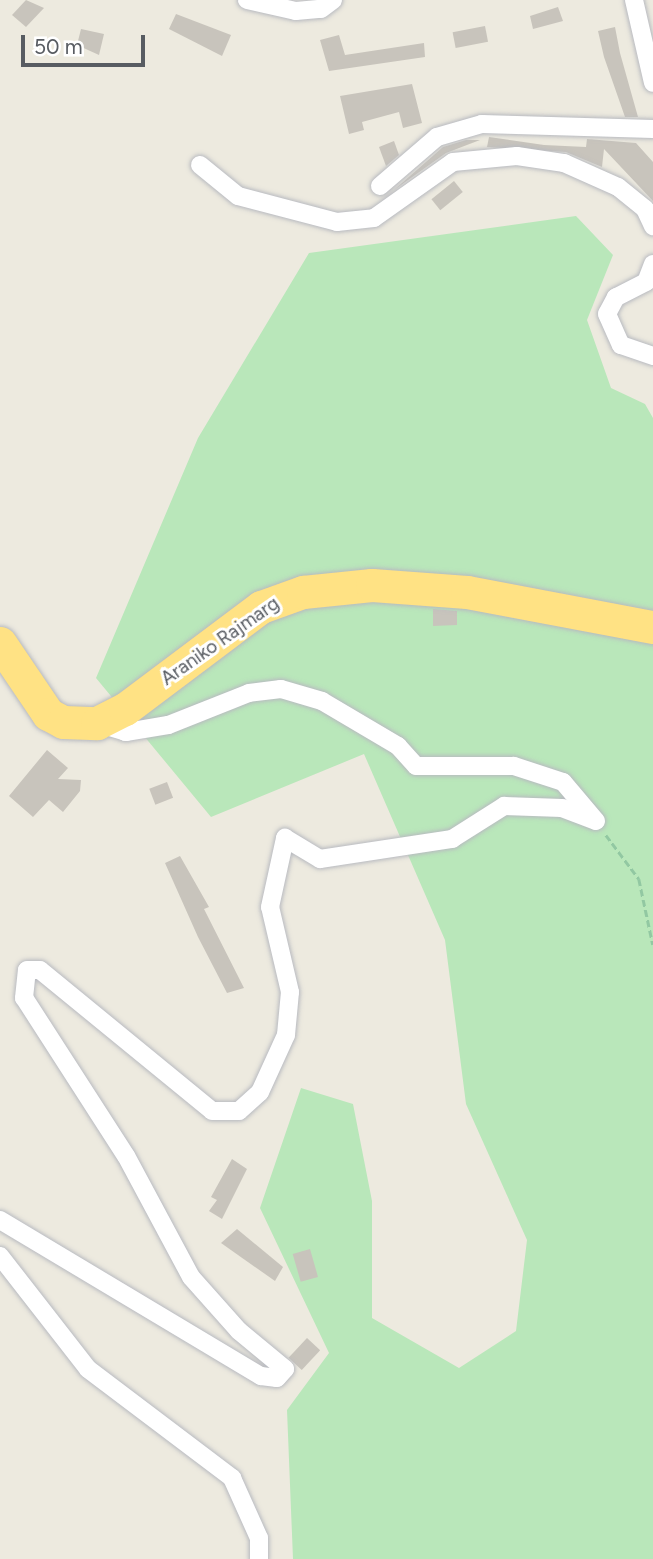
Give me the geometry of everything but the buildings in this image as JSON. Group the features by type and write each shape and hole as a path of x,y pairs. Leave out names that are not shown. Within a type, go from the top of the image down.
{"highway":[{"name":"Araniko Rajmarg","path":"97,723 125,709 261,607 303,592 372,585 467,592 653,626"},
{"path":"0,643 48,714 63,722 97,723"}],"street":[{"path":"247,0 296,11 321,9 333,0"},
{"path":"634,0 653,83"},
{"path":"380,186 437,137 482,124 653,129"},
{"path":"200,165 238,196 337,222 374,218 453,162 517,156 564,163 618,187 645,209 653,226"},
{"path":"653,264 646,282 616,298 607,314 621,345 653,356"},
{"path":"97,723 126,732 168,725 249,693 281,689 322,701 398,746 416,766 514,766 552,778 596,821"},
{"path":"0,1220 261,1376 277,1378 285,1369 239,1331 191,1277 126,1156 24,998 27,970 40,970 212,1111 239,1111 260,1092 286,1035 290,992 270,906 285,838 320,859 452,839 504,806 562,808 596,821"},
{"path":"0,1256 88,1369 232,1478 259,1538 259,1559"}],"path":[{"path":"596,821 639,879 653,945"}],"green space":[{"path":"576,216 613,255 587,320 611,388 645,404 653,418 653,1559 293,1559 287,1410 329,1353 260,1208 301,1088 353,1104 372,1201 372,1318 459,1368 516,1331 527,1240 466,1104 445,940 364,754 211,817 96,678 198,438 309,253"}]}
